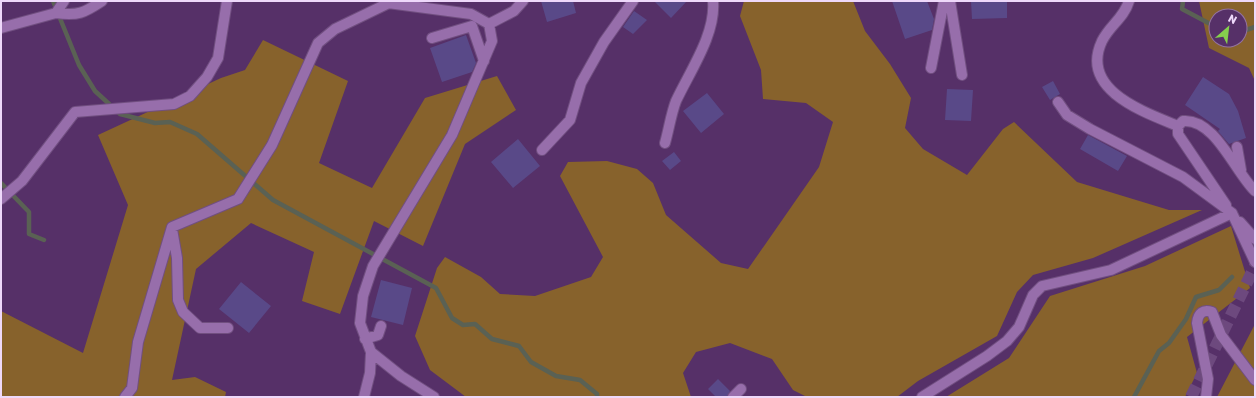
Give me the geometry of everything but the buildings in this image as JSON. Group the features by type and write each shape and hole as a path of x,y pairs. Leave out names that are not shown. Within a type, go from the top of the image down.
{"street":[{"path":"56,13 64,1"},
{"path":"1,28 56,13 71,16 86,12 102,1"},
{"path":"1,199 22,181 75,112 174,104 190,96 207,77 218,58 227,1"},
{"path":"489,24 514,11 523,1"},
{"path":"542,150 570,120 581,83 604,42 632,1"},
{"path":"665,143 676,103 699,56 714,15 713,1"},
{"path":"931,68 944,1"},
{"path":"950,1 962,75"},
{"path":"1129,1 1126,10 1118,22 1107,31 1099,47 1098,65 1101,75 1105,85 1116,97 1178,126"},
{"path":"172,227 238,199 272,145 318,43 335,29 391,2 471,14 489,24"},
{"path":"434,397 401,376 371,352 360,322 362,296 373,266 452,135 492,41 489,24"},
{"path":"432,38 472,26 484,61"},
{"path":"1058,102 1067,114 1090,129 1183,177 1232,213 1255,262"},
{"path":"1255,190 1218,141 1200,125 1189,121 1183,121 1178,126 1178,134 1184,144 1232,213 1255,239"},
{"path":"1237,147 1242,174"},
{"path":"922,397 987,356 1007,341 1019,327 1033,295 1042,286 1111,270 1232,213"},
{"path":"172,227 177,258 178,300 183,312 200,328 228,328"},
{"path":"125,397 132,388 138,342 172,227"},
{"path":"1206,397 1208,379 1197,323 1198,316 1207,310 1212,312 1221,335 1255,380"},
{"path":"365,339 378,335 381,326"},
{"path":"364,397 370,373 371,352"},
{"path":"733,397 740,389"}],"shaded area":[{"path":"744,1 853,1 865,31 890,64 911,98 905,128 923,149 967,175 1003,129 1014,122 1077,182 1169,210 1202,210 1093,258 1033,275 1017,292 997,336 918,381 897,397 807,397 793,390 772,359 730,343 696,352 683,373 691,397 466,397 430,370 415,336 437,268 445,257 481,277 500,294 535,296 591,277 603,257 560,176 568,162 607,161 637,169 653,183 666,215 721,263 748,269 819,167 833,122 806,103 763,99 761,70 740,16"},
{"path":"1199,1 1255,1 1255,81 1249,68 1209,48 1248,48 1248,8 1208,8 1208,43"},
{"path":"263,40 348,81 319,163 372,188 425,98 497,76 516,110 465,144 423,246 374,221 340,314 302,301 314,252 251,223 196,269 172,380 195,377 226,392 225,397 1,397 1,311 83,353 128,205 98,135 221,78 245,70"},
{"path":"1231,226 1250,288 1187,337 1197,373 1185,397 946,397 1009,358 1050,296 1145,266"},
{"path":"1255,324 1255,397 1217,397"}],"waterway":[{"path":"53,1 79,65 95,91 120,114 155,123 170,122 197,134 273,200 436,288 452,318 463,325 475,324 492,339 519,346 531,362 556,376 580,380 597,394 597,397"},
{"path":"1183,1 1182,9 1208,23"},
{"path":"1248,29 1255,27"},
{"path":"1,183 29,212 29,234 44,240"},
{"path":"1134,397 1159,351 1169,343 1186,319 1196,297 1219,290 1232,277"}],"tunnel":[{"path":"1191,397 1255,266"}]}
